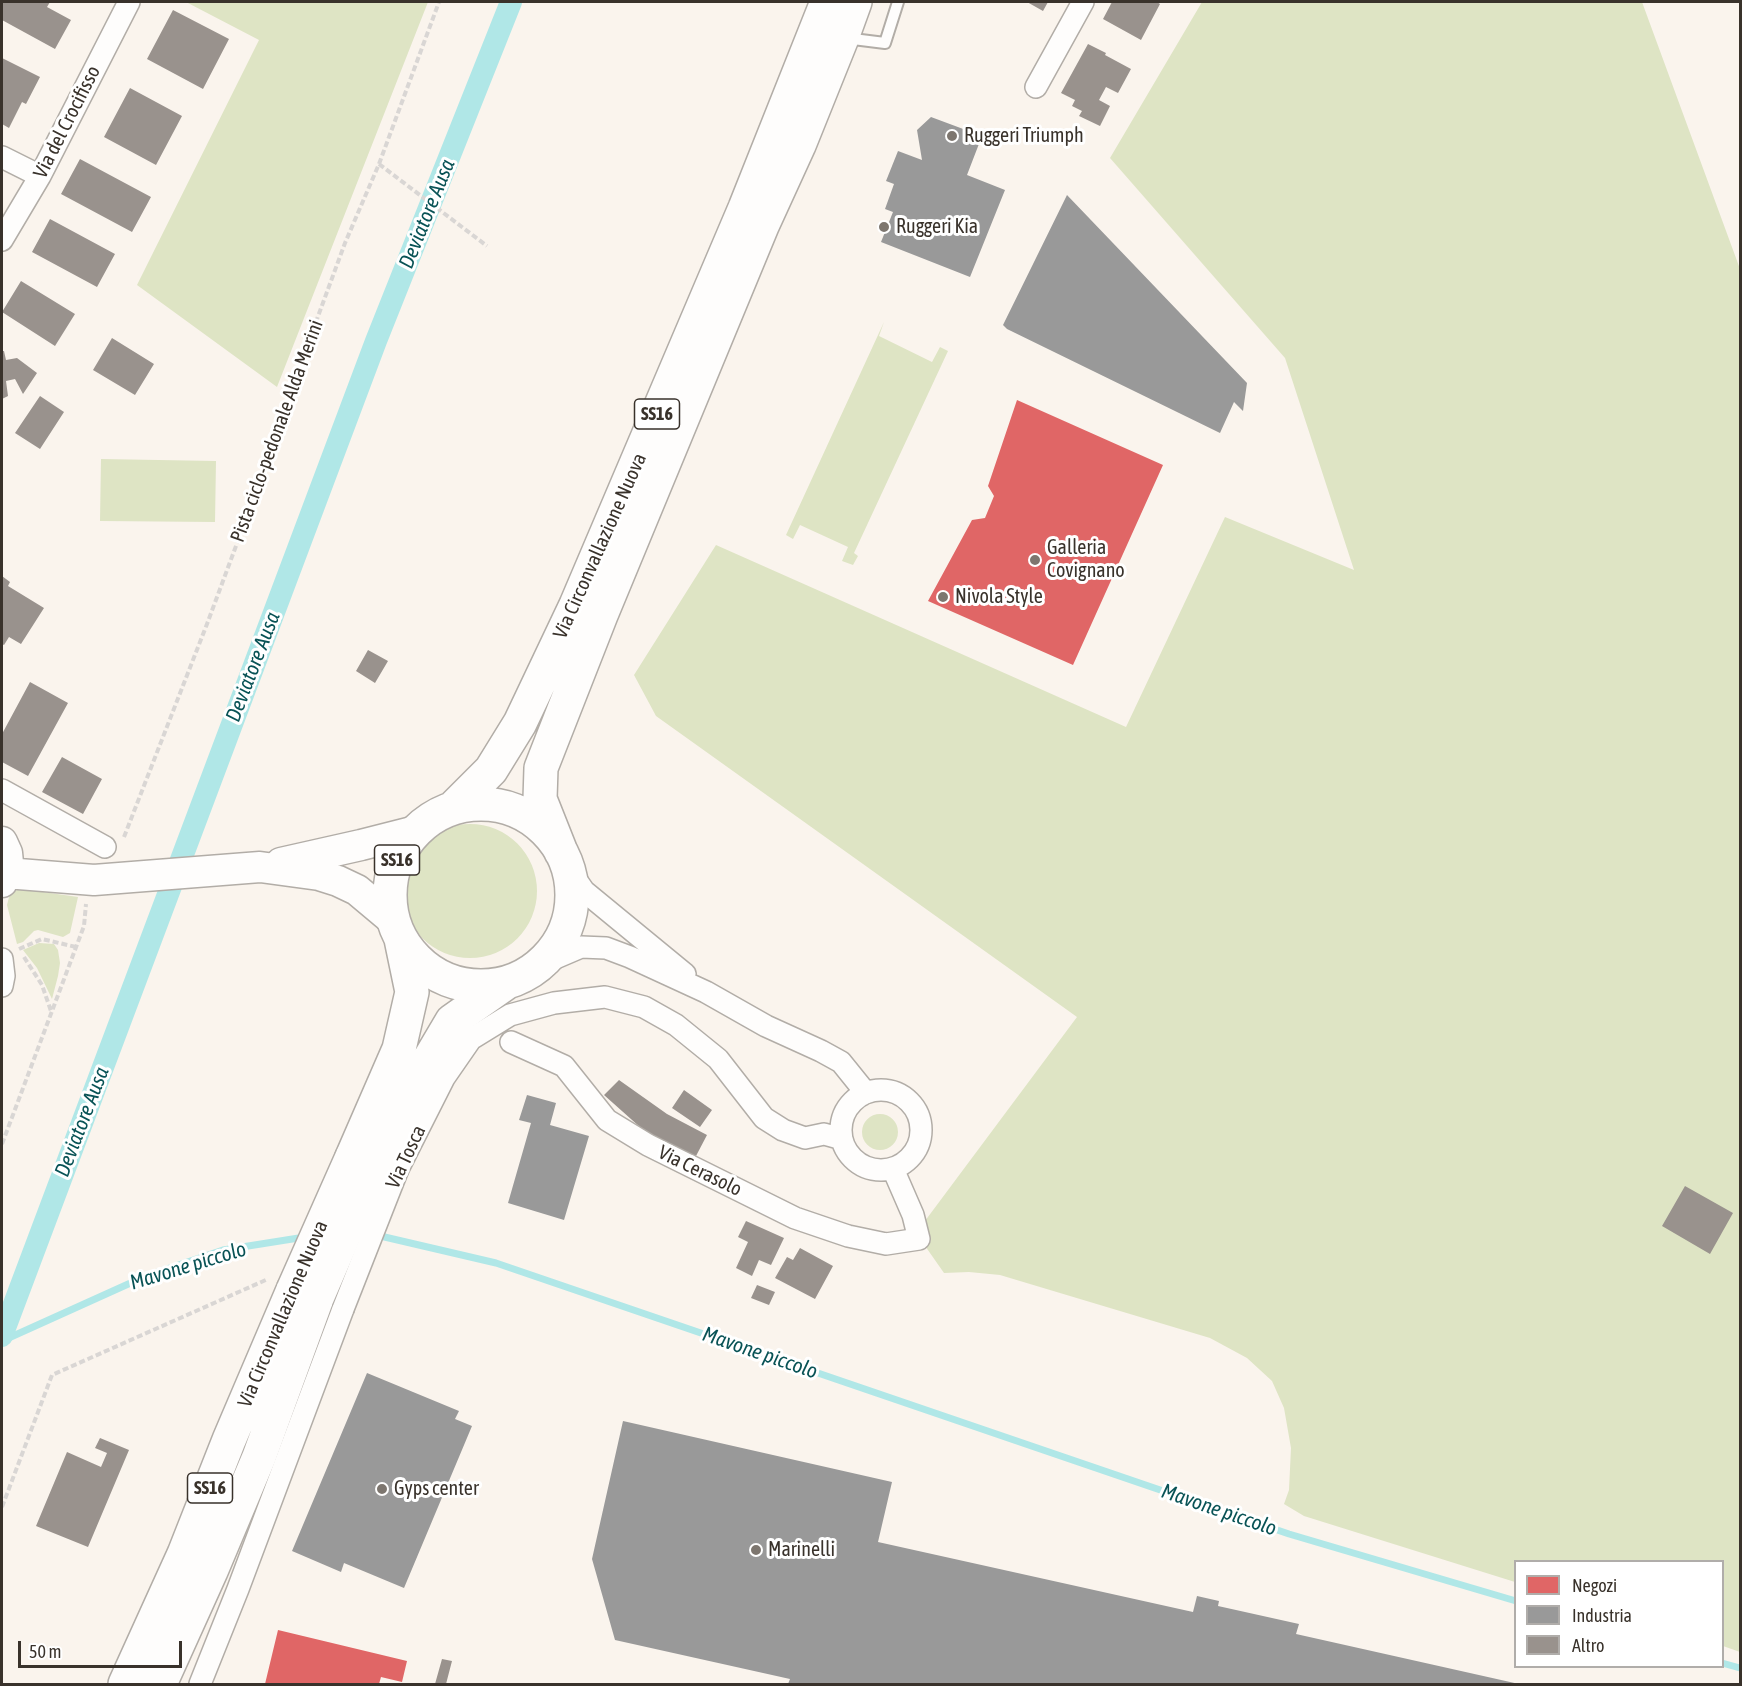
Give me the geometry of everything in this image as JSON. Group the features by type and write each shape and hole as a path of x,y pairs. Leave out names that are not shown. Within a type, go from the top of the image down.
{"main road":[{"name":"Via Circonvallazione Nuova","path":"454,807 491,770 520,723 576,605 745,208 827,2"},
{"name":"Via Circonvallazione Nuova","path":"565,860 540,799 541,768 601,615 762,226 799,145 855,2"},
{"name":"SS16","path":"480,804 507,807 524,814 551,837 565,860 572,886 572,903 562,938 552,953 539,965 508,982 490,986 472,986 438,975 423,966 411,953 397,929 390,905 390,889 392,873 398,857 405,843 416,831 440,813 454,807 480,804"},
{"name":"Via Circonvallazione Nuova","path":"375,1163 412,992 397,929"},
{"name":"Via Circonvallazione Nuova","path":"125,1684 184,1554 229,1440 423,1070 452,1021 508,982"},
{"name":"Via Circonvallazione Nuova","path":"160,1684 254,1467 306,1293"}],"street":[{"name":"Via del Crocifisso","path":"2,240 40,176 129,2"},
{"path":"1036,87 1083,2"},
{"path":"2,157 40,176"},
{"path":"2,790 105,847"},
{"path":"2,842 8,863 4,878 90,892 260,867 416,831"},
{"path":"565,860 584,891 706,992"},
{"path":"260,867 319,875 338,881 357,890 397,929"},
{"path":"539,965 581,947 606,948 706,992 766,1026 841,1062 866,1093"},
{"path":"2,959 4,976 2,986"},
{"name":"Via Tosca","path":"201,1684 238,1589 306,1293 375,1163 444,1078 471,1039 510,1015 554,1003 605,997 644,1007 676,1025 718,1059 765,1118 783,1130 805,1138 824,1134 842,1139"},
{"name":"Via Cerasolo","path":"511,1042 564,1066 607,1120 648,1145 795,1218 848,1236 886,1244 919,1239 913,1215 893,1169"},
{"path":"878,1090 891,1091 903,1096 913,1105 919,1116 922,1129 920,1142 914,1154 905,1163 893,1169 880,1171 855,1162 842,1139 843,1117 848,1107 856,1098 866,1093 878,1090"}],"lane":[{"path":"842,38 885,43 898,2"}],"path":[{"name":"Pista ciclo-pedonale Alda Merini","path":"105,847 120,847 263,474 282,414 345,243 379,164 439,2"},
{"path":"379,164 487,246"},
{"path":"2,1144 84,926 90,892"},
{"path":"51,1012 42,985 18,950 42,939 76,947"},
{"path":"2,1507 52,1375 306,1293"}],"green space":[{"path":"186,2 428,2 277,387 137,285 259,40"},
{"path":"1202,2 1642,2 1740,269 1740,1652 1724,1646 1724,1560 1514,1560 1514,1582 1304,1516 1284,1504 1289,1490 1291,1448 1284,1408 1272,1381 1247,1358 1210,1338 1000,1275 969,1272 944,1273 916,1233 1077,1017 656,716 634,675 716,545 1126,727 1225,517 1354,570 1285,358 1110,158"},
{"path":"884,322 879,336 932,362 940,347 948,351 854,553 858,556 853,565 842,561 848,547 800,525 793,539 786,535"},
{"path":"101,459 216,461 215,522 100,521"},
{"path":"470,824 495,830 517,844 531,866 537,891 531,916 517,938 495,952 470,958 445,952 423,938 409,916 403,891 409,866 423,844 445,830"},
{"path":"22,889 78,897 70,933 63,937 38,930 17,944 7,905 14,891"},
{"path":"39,943 54,944 58,950 60,963 52,999 37,968 23,950"},
{"path":"880,1114 893,1119 898,1132 893,1145 880,1150 867,1145 862,1132 867,1119"}],"building: Negozi":[{"name":"Galleria Covignano","path":"1017,400 1163,465 1073,665 928,601 972,520 985,518 994,496 988,486"},
{"path":"278,1630 407,1661 402,1682 381,1677 379,1684 265,1684"}],"building: Industria":[{"path":"931,117 982,136 967,175 1005,190 970,277 881,242 893,212 885,209 894,184 886,181 898,151 922,160 917,130"},
{"path":"1067,195 1247,383 1243,411 1234,402 1220,433 1003,325"},
{"path":"527,1095 556,1103 550,1125 589,1136 564,1220 508,1203 531,1123 519,1120"},
{"name":"Gyps center","path":"367,1373 459,1411 455,1419 472,1426 404,1588 344,1563 341,1572 292,1551"},
{"name":"Marinelli","path":"623,1421 892,1482 878,1542 1193,1612 1197,1596 1219,1601 1218,1606 1299,1624 1296,1634 1519,1684 788,1684 790,1679 615,1640 592,1559"}],"building: Altro":[{"path":"2,2 50,2 47,7 71,20 55,49 2,20"},
{"path":"1027,2 1048,2 1043,11"},
{"path":"1112,2 1157,2 1160,4 1141,40 1103,19"},
{"path":"173,10 229,39 203,89 147,59"},
{"path":"1088,44 1131,69 1118,93 1106,87 1099,100 1110,106 1100,126 1079,116 1082,111 1072,106 1075,100 1061,93"},
{"path":"2,58 40,77 26,104 22,102 9,128 2,124"},
{"path":"130,88 182,116 156,165 104,137"},
{"path":"80,159 151,197 132,232 61,194"},
{"path":"50,219 115,254 97,287 32,252"},
{"path":"21,281 75,314 55,346 2,312"},
{"path":"112,338 154,364 135,395 93,370"},
{"path":"2,351 4,351 6,360 17,358 37,373 23,394 15,379 6,381 8,396 2,399"},
{"path":"40,396 64,412 40,449 15,433"},
{"path":"2,576 10,582 8,586 44,608 21,644 9,637 4,645 2,644"},
{"path":"368,650 388,661 375,683 356,671"},
{"path":"30,682 68,703 28,776 2,762 2,734"},
{"path":"62,757 102,779 83,814 42,792"},
{"path":"619,1080 667,1114 707,1135 696,1156 650,1136 604,1095"},
{"path":"684,1090 712,1110 700,1127 672,1108"},
{"path":"1685,1186 1733,1213 1710,1254 1662,1226"},
{"path":"746,1221 784,1238 771,1265 759,1260 752,1276 736,1268 748,1242 738,1237"},
{"path":"800,1248 833,1266 815,1299 775,1278 787,1257 793,1260"},
{"path":"757,1285 775,1292 769,1305 751,1298"},
{"path":"100,1438 129,1450 88,1547 36,1526 67,1452 101,1467 107,1453 95,1448"},
{"path":"442,1659 452,1661 446,1684 435,1684"}],"waterway":[{"name":"Deviatore Ausa","path":"2,1336 376,341 511,2"},
{"name":"Mavone piccolo","path":"376,1235 496,1263 1289,1534 1514,1600"},
{"name":"Mavone piccolo","path":"2,1341 146,1276 223,1250 305,1237"},
{"name":"Mavone piccolo","path":"1724,1664 1740,1668"}],"place":[{"name":"Ruggeri Triumph","path":"952,136"},
{"name":"Ruggeri Kia","path":"884,227"},
{"name":"Galleria Covignano","path":"1035,560"},
{"name":"Nivola Style","path":"943,597"},
{"name":"Gyps center","path":"382,1489"},
{"name":"Marinelli","path":"756,1550"}]}
